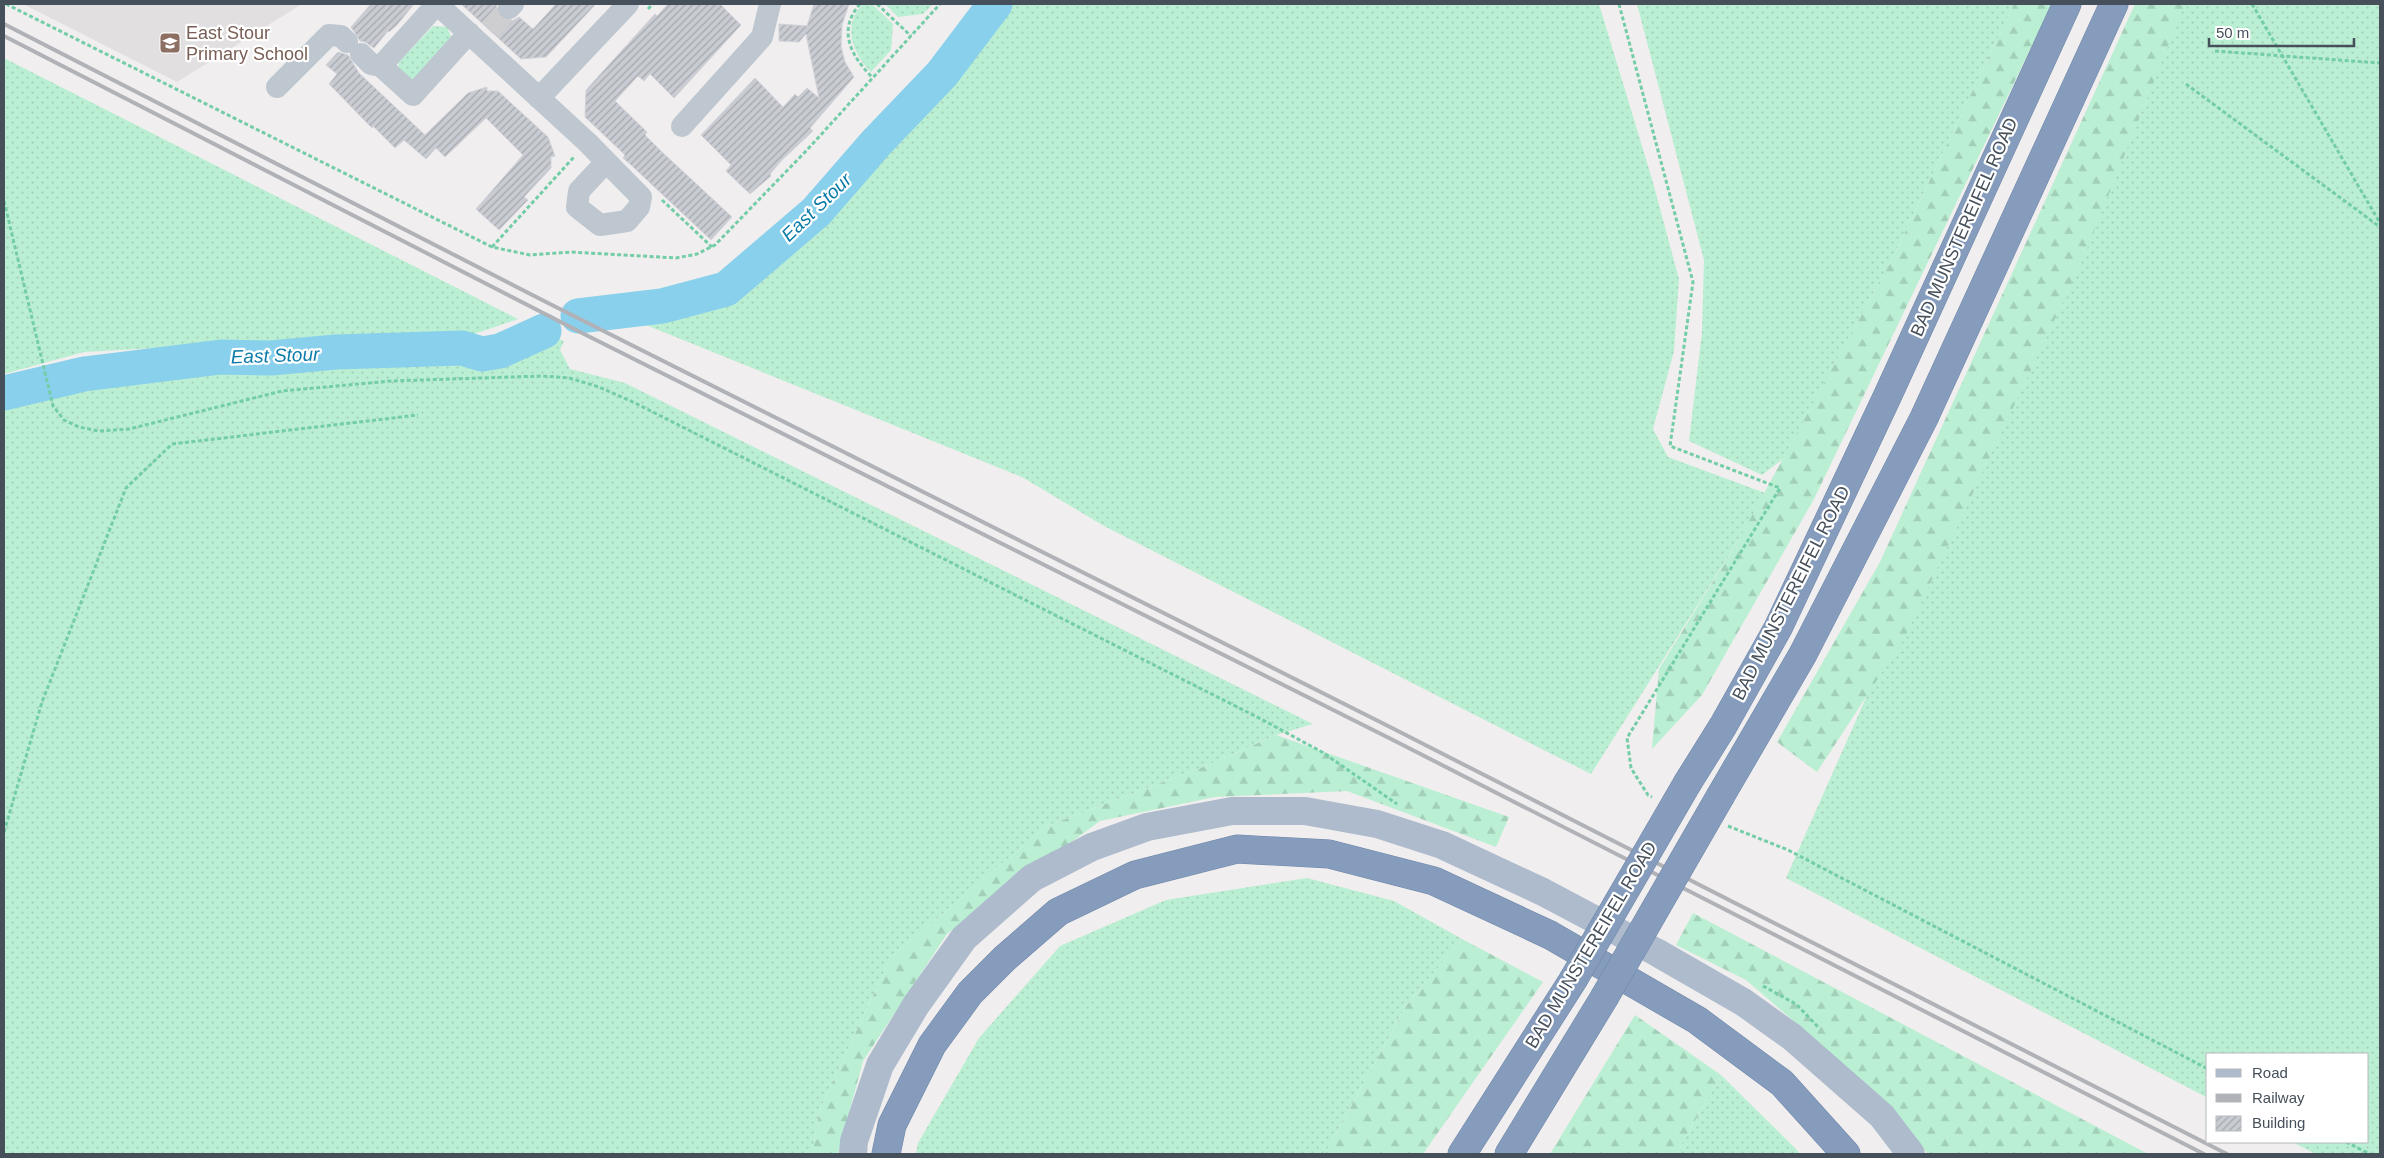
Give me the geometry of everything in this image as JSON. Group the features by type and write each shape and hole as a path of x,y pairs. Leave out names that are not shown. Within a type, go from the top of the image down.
{"highway":[{"name":"BAD MUNSTEREIFEL ROAD","path":"1462,1154 1573,980 1688,782 1723,726 1778,628 2068,4"},
{"name":"BAD MUNSTEREIFEL ROAD","path":"1509,1154 1604,998 1803,654 1924,418 2114,4"},
{"path":"886,1154 892,1125 932,1045 970,993 1004,959 1058,912 1135,875 1237,850 1329,854 1434,881 1550,935 1697,1020 1782,1083 1846,1154"}],"main road":[{"path":"853,1154 854,1141 880,1065 916,1005 964,938 1032,878 1092,847 1148,826 1232,811 1305,811 1377,824 1442,844 1543,892 1656,952 1743,1002 1792,1037 1882,1116 1911,1154"}],"street":[{"path":"381,66 437,4 479,35 538,98 606,162"},
{"path":"538,98 628,4"},
{"path":"682,126 762,37 770,4"},
{"path":"277,87 329,35 341,36 371,64 381,66 413,95 479,35"}],"path":[{"path":"6,4 492,247 530,255 571,252 676,258 697,254 712,247 807,150 940,4"},
{"path":"860,4 849,22 848,35 858,63 872,77"},
{"path":"878,4 911,36"},
{"path":"2252,4 2380,223"},
{"path":"2215,51 2380,63"},
{"path":"2186,84 2380,227"},
{"path":"4,201 53,406 64,420 79,427 99,430 129,429 282,390 391,381 542,376 569,378 604,389 694,432 1261,719"},
{"path":"4,832 42,702 126,488 172,444 418,415"},
{"path":"2348,1143 2370,1154"}],"shaded area":[{"name":"East Stour Primary School","path":"23,4 302,4 177,82"}],"green space":[{"path":"863,4 872,4 893,24 891,50 871,72 859,56 852,39 853,21"},
{"path":"885,4 933,4 923,14 898,17"},
{"path":"1011,4 1599,4 1652,179 1679,279 1674,351 1653,429 1668,457 1765,493 1738,541 1591,774 1104,526 1022,477 646,325 767,277 1000,20"},
{"path":"1637,4 2014,4 1896,251 1783,459 1762,475 1689,441 1702,332 1704,260"},
{"path":"2014,4 2052,4 1814,499 1702,695 1652,749 1659,669 1738,541 1896,251"},
{"path":"2135,4 2185,4 2081,264 1904,639 1817,772 1777,742 1880,562"},
{"path":"2174,4 2380,4 2380,1154 2316,1154 2294,1143 2369,1143 2369,1053 2206,1053 2206,1097 1786,878"},
{"path":"433,26 447,27 453,41 414,82 398,69 399,62"},
{"path":"4,58 518,319 474,334 84,352 4,374"},
{"path":"554,337 564,341 560,350 570,369 625,383 1313,724 1276,735 1211,764 1047,826 891,957 820,1109 812,1154 4,1154 4,400 85,380 298,361 454,357 479,362 517,351"},
{"path":"1276,735 1509,817 1496,847 1347,791 1215,797 1100,821 947,934 863,1061 838,1154 812,1154 820,1109 891,957 1047,826 1211,764"},
{"path":"1307,878 1394,901 1462,939 1406,1006 1325,1154 916,1154 918,1143 979,1038 1060,946 1166,900"},
{"path":"1693,913 2148,1154 1928,1154 1825,1048 1746,980 1676,945"},
{"path":"1462,939 1543,982 1423,1154 1325,1154 1406,1006"},
{"path":"1635,1015 1721,1075 1676,1154 1550,1154"},
{"path":"1721,1075 1796,1149 1800,1154 1676,1154"}],"building":[{"path":"371,4 414,4 397,25 388,31 374,48 360,41 351,27"},
{"path":"461,4 497,4 496,11 500,18 512,21 519,17 533,29 556,4 596,4 546,57 521,59"},
{"path":"668,4 720,4 741,25 674,98 650,74 644,81 638,76 615,101 647,132 645,135 662,152 732,217 711,240 623,158 625,155 585,117 586,90 655,14 657,16"},
{"path":"814,4 849,4 842,25 841,46 845,62 854,77 810,128 813,131 782,160 770,174 771,176 750,194 726,171 731,165 701,135 755,78 783,107 795,94 798,97 807,88 819,98 806,34 799,42 779,41 779,24 807,26"},
{"path":"338,52 348,55 359,73 425,135 468,93 487,87 487,91 498,91 548,137 555,156 551,157 551,168 524,197 528,200 499,230 476,209 523,155 486,118 445,157 436,148 426,159 404,140 395,148 373,126 372,128 329,84 337,74 326,65"}],"waterway":[{"name":"East Stour","path":"578,316 662,306 726,289 816,212 876,143 942,74 995,4"},
{"name":"East Stour","path":"4,393 84,374 221,357 271,358 336,352 462,348 482,354 500,351 544,331"}],"tunnel":[{"path":"490,30 509,8"}],"railway":[{"path":"4,24 548,303 1394,729 2227,1154"},
{"path":"4,36 586,335 1393,740 2204,1154"}],"place":[{"name":"East Stour Primary School","path":"170,43"}]}
